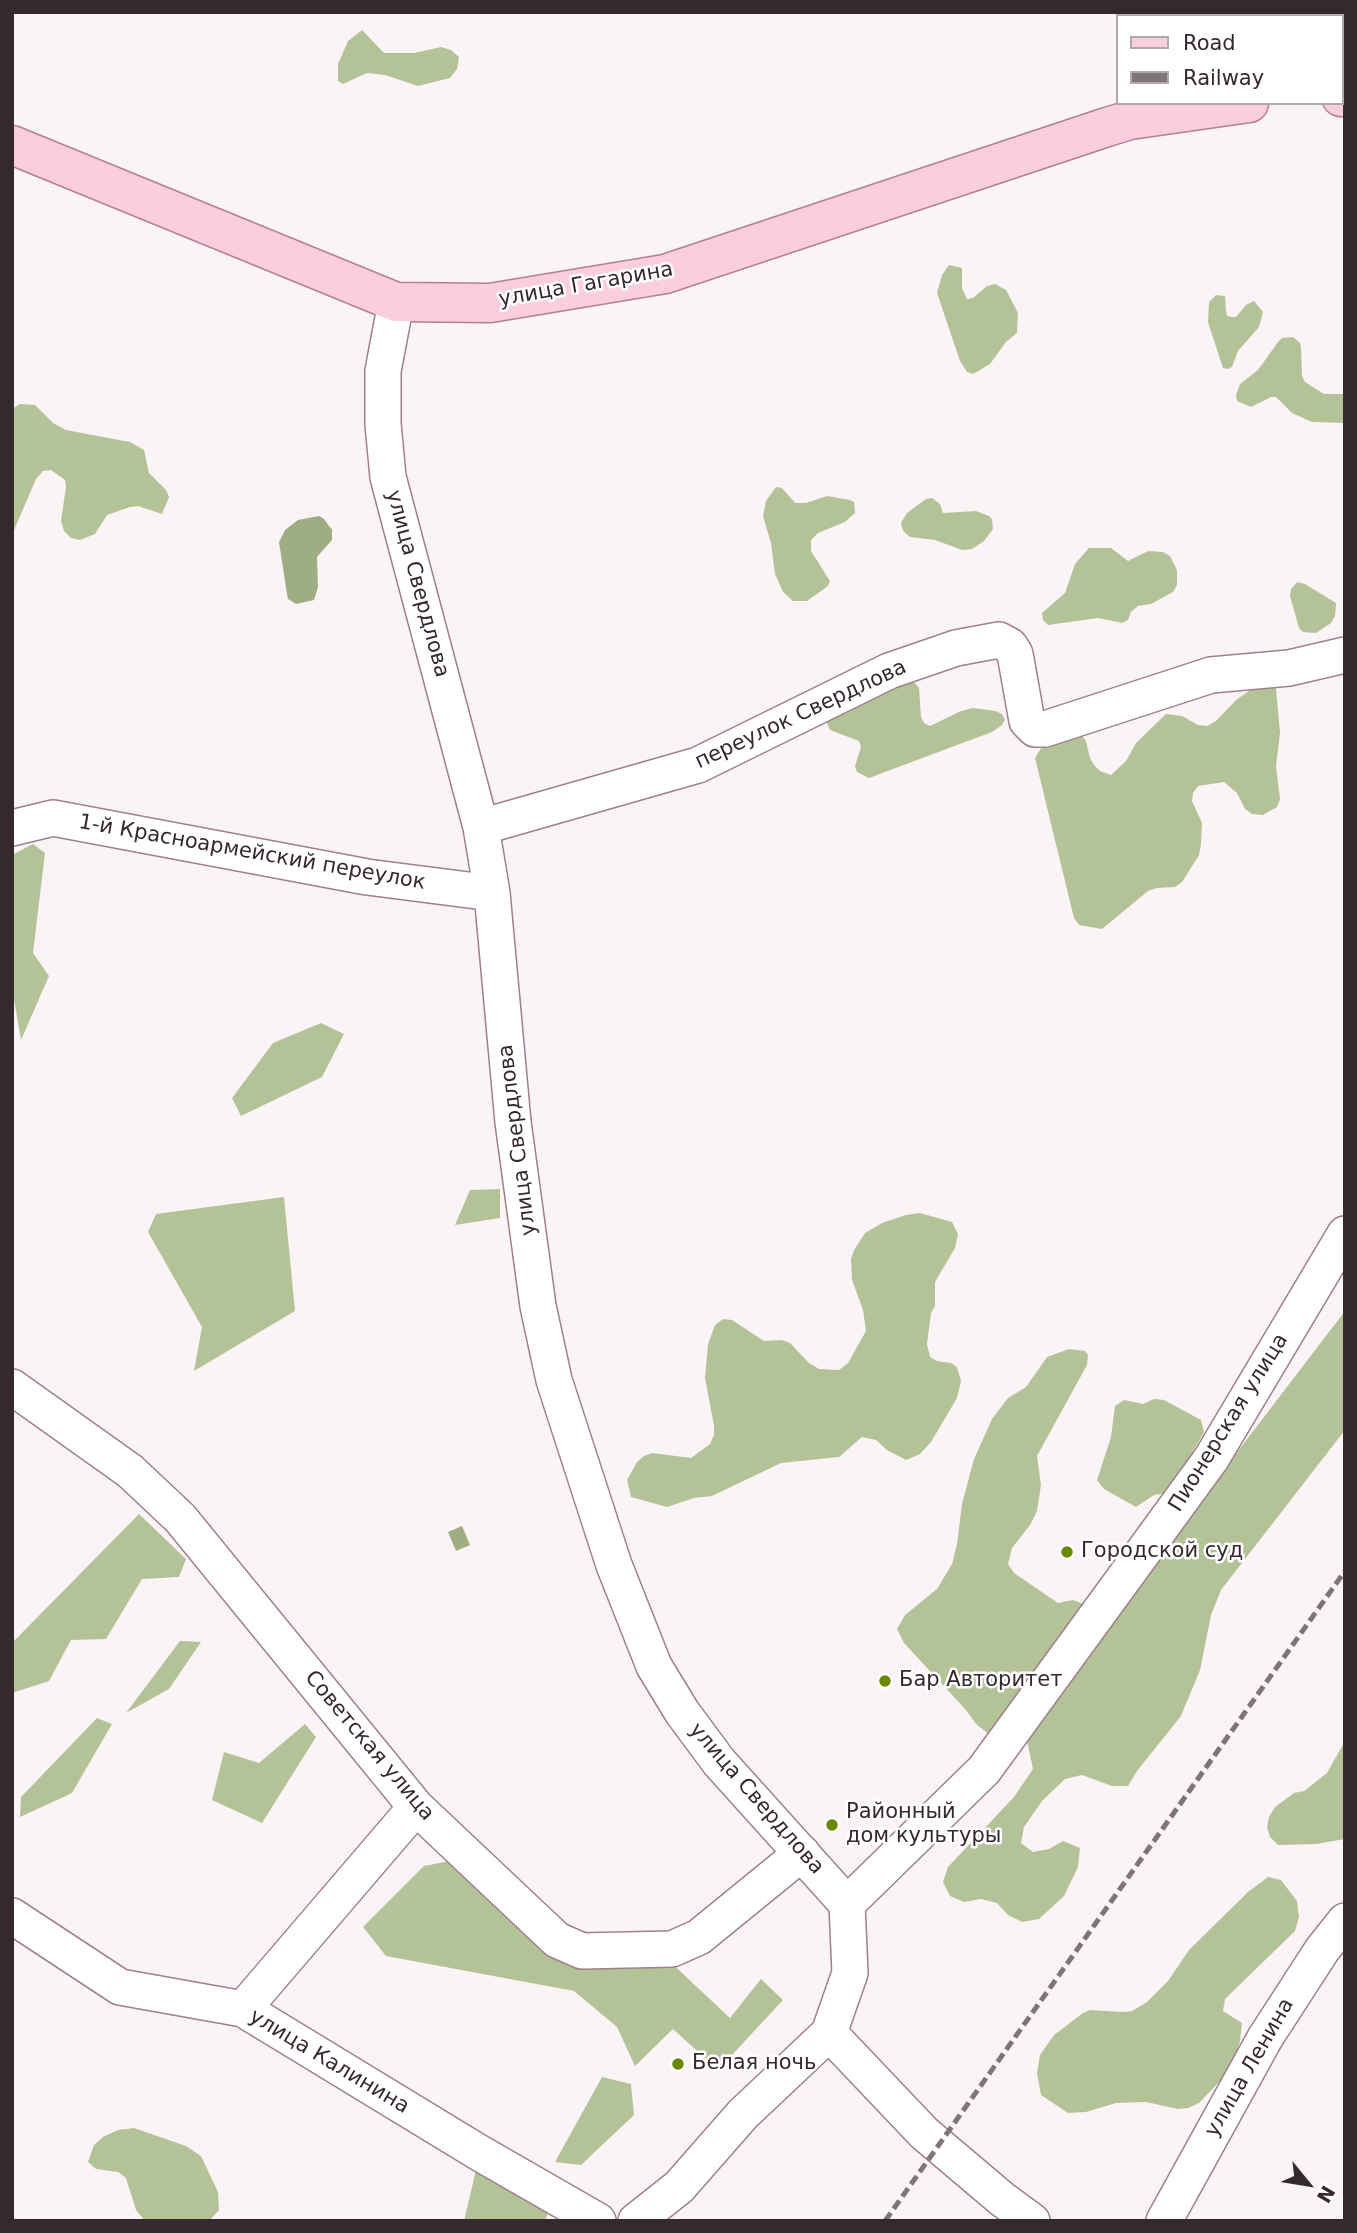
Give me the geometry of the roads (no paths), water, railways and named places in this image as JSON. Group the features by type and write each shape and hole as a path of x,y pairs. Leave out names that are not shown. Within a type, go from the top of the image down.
{"main road":[{"name":"улица Гагарина","path":"12,145 396,302 490,303 665,274 1107,127 1143,118 1235,105"}],"street":[{"name":"улица Свердлова","path":"396,302 383,371 383,424 388,477 481,827 492,893 513,1122 538,1306 554,1380 614,1565 654,1666 682,1712 719,1762 847,1904"},
{"name":"переулок Свердлова","path":"481,827 698,765 889,670 956,648 999,640 1010,646 1015,654 1027,722 1035,729 1045,729 1211,675 1289,668 1345,655"},
{"name":"1-й Красноармейский переулок","path":"12,828 53,818 366,877 492,893"},
{"name":"Пионерская улица","path":"847,1904 992,1760 1211,1459 1345,1234"},
{"name":"Советская улица","path":"12,1387 130,1471 180,1518 416,1807 557,1940 582,1951 672,1949 699,1937 802,1853"},
{"path":"243,2009 416,1807"},
{"path":"636,2221 679,2187 743,2114 829,2033 850,1973 847,1904"},
{"name":"улица Калинина","path":"12,1916 120,1987 243,2009 478,2152 598,2221"},
{"name":"улица Ленина","path":"1164,2221 1265,2039 1322,1950 1345,1921"},
{"path":"829,2033 924,2133 1032,2221"}],"railway":[{"path":"885,2221 1345,1571"}],"place":[{"name":"Городской суд","path":"1067,1552"},
{"name":"Бар Авторитет","path":"885,1681"},
{"name":"Районный дом культуры","path":"832,1825"},
{"name":"Белая ночь","path":"678,2064"}]}
